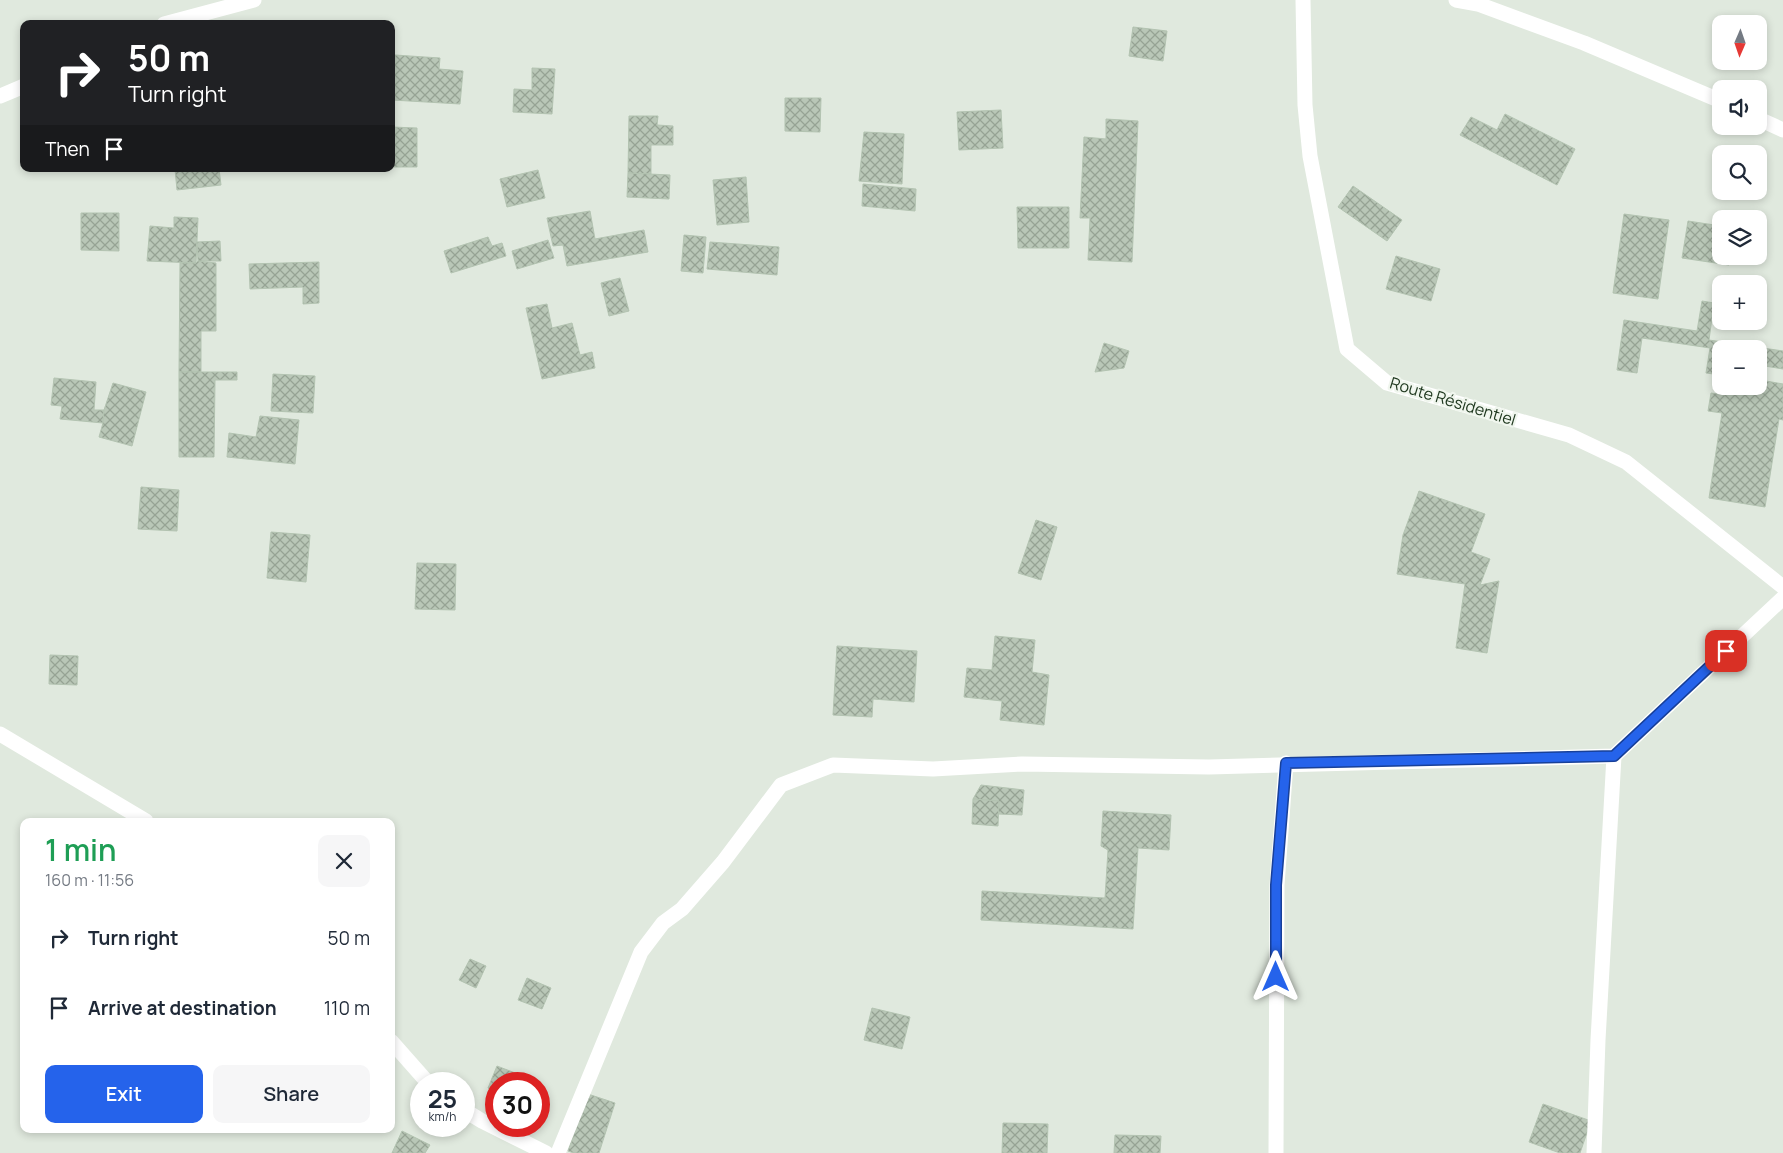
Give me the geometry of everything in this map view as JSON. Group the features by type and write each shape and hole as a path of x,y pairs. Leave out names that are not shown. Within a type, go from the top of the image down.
{"street":[{"path":"179,20 254,0"},
{"name":"Route Résidentiel","path":"1303,0 1305,105 1310,156 1347,349 1387,383 1569,435 1626,462 1783,587"},
{"path":"1456,0 1478,4 1584,43 1712,97"},
{"path":"0,96 20,88"},
{"path":"1767,123 1783,130"},
{"path":"558,1153 641,952 663,923 682,909 723,862 781,785 833,765 933,769 1022,764 1209,767 1286,763 1614,756 1783,598"},
{"path":"0,734 141,818"},
{"path":"1594,1153 1598,1040 1614,756"},
{"path":"1276,1153 1276,885 1286,763"},
{"path":"395,1046 418,1072"},
{"path":"475,1117 546,1153"}],"building":[{"path":"1133,27 1167,31 1163,61 1129,56"},
{"path":"395,55 440,58 439,69 463,71 460,104 395,100"},
{"path":"532,68 555,69 552,114 513,112 514,89 532,90"},
{"path":"785,98 821,98 820,132 785,131"},
{"path":"1001,110 1003,148 959,150 957,112"},
{"path":"1505,114 1575,149 1557,185 1460,135 1471,117 1497,130"},
{"path":"629,116 658,116 657,125 673,126 673,145 651,145 651,174 628,173"},
{"path":"1106,119 1138,121 1132,262 1088,260 1090,218 1080,218 1084,137 1106,139"},
{"path":"395,127 417,128 417,167 395,167"},
{"path":"864,132 904,134 902,184 859,181"},
{"path":"538,170 545,198 507,207 500,179"},
{"path":"175,172 219,172 221,185 177,190"},
{"path":"628,173 670,175 669,199 627,197"},
{"path":"746,177 749,222 717,225 713,180"},
{"path":"863,184 916,189 915,211 862,206"},
{"path":"1353,186 1402,220 1387,241 1338,207"},
{"path":"1017,207 1069,207 1069,248 1018,248"},
{"path":"590,211 595,239 644,230 648,252 567,266 563,245 553,246 547,218"},
{"path":"81,213 119,213 119,251 81,250"},
{"path":"1624,214 1669,220 1658,299 1613,293"},
{"path":"174,217 198,218 196,263 147,261 150,226 174,228"},
{"path":"1688,221 1712,225 1712,262 1682,258"},
{"path":"684,235 706,237 703,273 681,271"},
{"path":"488,237 492,246 502,243 506,256 451,273 444,251"},
{"path":"548,240 554,258 517,269 512,251"},
{"path":"220,241 221,261 198,261 197,242"},
{"path":"710,242 779,247 777,275 707,269"},
{"path":"1396,256 1440,269 1431,301 1386,289"},
{"path":"198,261 216,263 216,331 201,331 201,372 179,372 180,263 196,263"},
{"path":"319,262 319,303 303,304 303,287 250,289 249,264"},
{"path":"620,278 629,311 609,316 601,283"},
{"path":"1702,301 1712,303 1709,340 1712,340 1712,374 1706,373 1710,348 1642,338 1637,373 1617,370 1624,320 1697,331"},
{"path":"547,304 552,328 572,323 580,355 592,352 595,368 542,379 526,308"},
{"path":"1104,343 1129,351 1124,368 1095,372"},
{"path":"1767,349 1783,351 1783,369 1767,366"},
{"path":"179,372 237,372 237,380 215,380 214,457 179,457"},
{"path":"273,374 315,376 313,413 271,411"},
{"path":"54,378 96,382 94,410 104,410 103,423 60,419 62,406 51,405"},
{"path":"1767,381 1783,384 1783,420 1779,419 1765,507 1709,498 1722,413 1708,411 1711,393 1712,395 1767,395"},
{"path":"113,383 146,392 132,446 99,437 104,410"},
{"path":"260,416 299,420 295,464 227,457 229,433 256,437"},
{"path":"141,487 179,490 177,531 138,529"},
{"path":"1419,491 1485,514 1471,552 1490,559 1480,585 1499,581 1487,653 1456,648 1465,584 1397,574 1403,535"},
{"path":"1036,520 1057,527 1041,580 1018,573"},
{"path":"271,532 310,535 306,582 267,578"},
{"path":"417,563 456,564 455,610 415,609"},
{"path":"995,636 1035,640 1032,672 1049,675 1044,725 1000,720 1002,701 964,697 967,668 992,670"},
{"path":"837,646 917,651 914,702 873,699 872,717 833,715"},
{"path":"50,655 78,656 77,685 49,684"},
{"path":"981,785 1024,790 1022,815 998,814 999,801 973,799"},
{"path":"973,799 999,801 998,826 972,824"},
{"path":"1103,811 1171,815 1169,850 1138,848 1133,929 981,920 982,891 1105,898 1108,850 1101,846"},
{"path":"470,959 486,966 476,988 459,980"},
{"path":"527,978 551,988 542,1009 518,1000"},
{"path":"872,1008 910,1017 902,1049 864,1040"},
{"path":"497,1066 513,1072 495,1072"},
{"path":"588,1094 615,1103 599,1153 574,1153 568,1151"},
{"path":"1543,1104 1591,1121 1580,1153 1560,1153 1529,1142"},
{"path":"1003,1123 1048,1124 1047,1153 1002,1153"},
{"path":"402,1131 410,1135 410,1137 430,1145 425,1153 392,1153"},
{"path":"1115,1135 1161,1136 1160,1153 1114,1153"}],"route":[{"path":"1276,977 1276,885 1286,763 1614,756 1726,651"}]}
